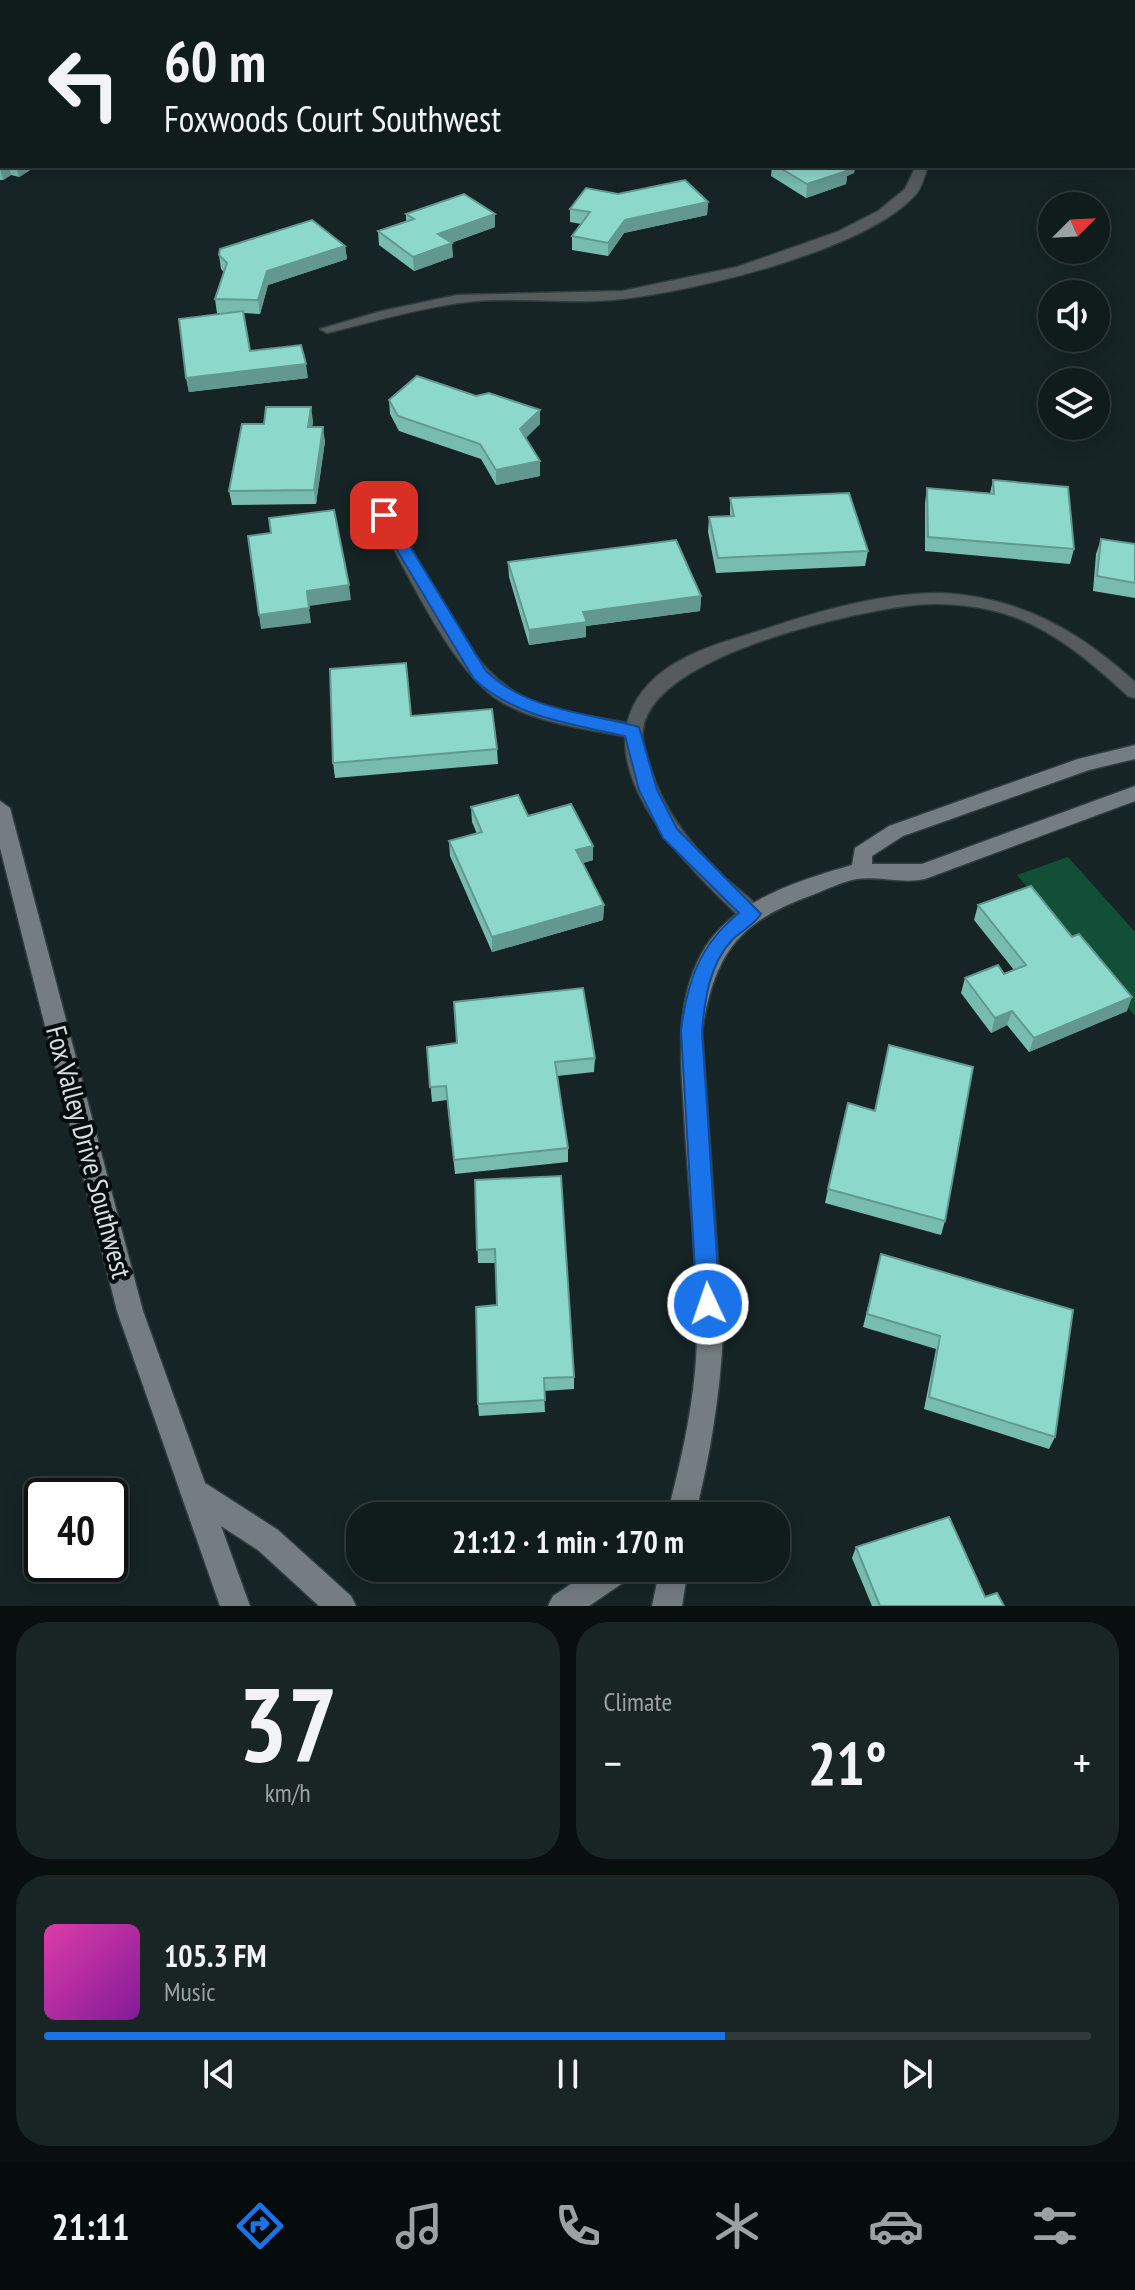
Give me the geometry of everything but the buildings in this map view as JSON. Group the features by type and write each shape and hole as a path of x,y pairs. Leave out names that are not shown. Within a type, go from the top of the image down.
{"street":[{"path":"327,329 477,297 596,297 682,284 817,246 872,223 907,197 922,168"},
{"path":"384,515 470,659 497,691 541,711 632,731"},
{"path":"751,914 670,833 648,790 632,731 656,689 687,665 721,650 871,606 910,600 996,606 1032,617 1070,637 1135,692"},
{"path":"862,870 862,853 896,831 1085,764 1135,752"},
{"path":"685,1502 696,1460 709,1374 710,1334 691,1031 696,990 709,958 725,935 751,914 784,896 862,870 910,875 1135,793"},
{"name":"Fox Valley Drive Southwest","path":"0,808 130,1311 235,1606"},
{"path":"192,1491 268,1540 341,1606"},
{"path":"563,1606 599,1582"},
{"path":"667,1606 671,1582"}],"green space":[{"path":"1068,857 1135,932 1135,1016 1017,875"}],"route":[{"path":"384,515 480,675 497,691 541,711 632,731 639,766 670,833 751,914 725,935 709,958 696,990 691,1031 708,1304"}]}
